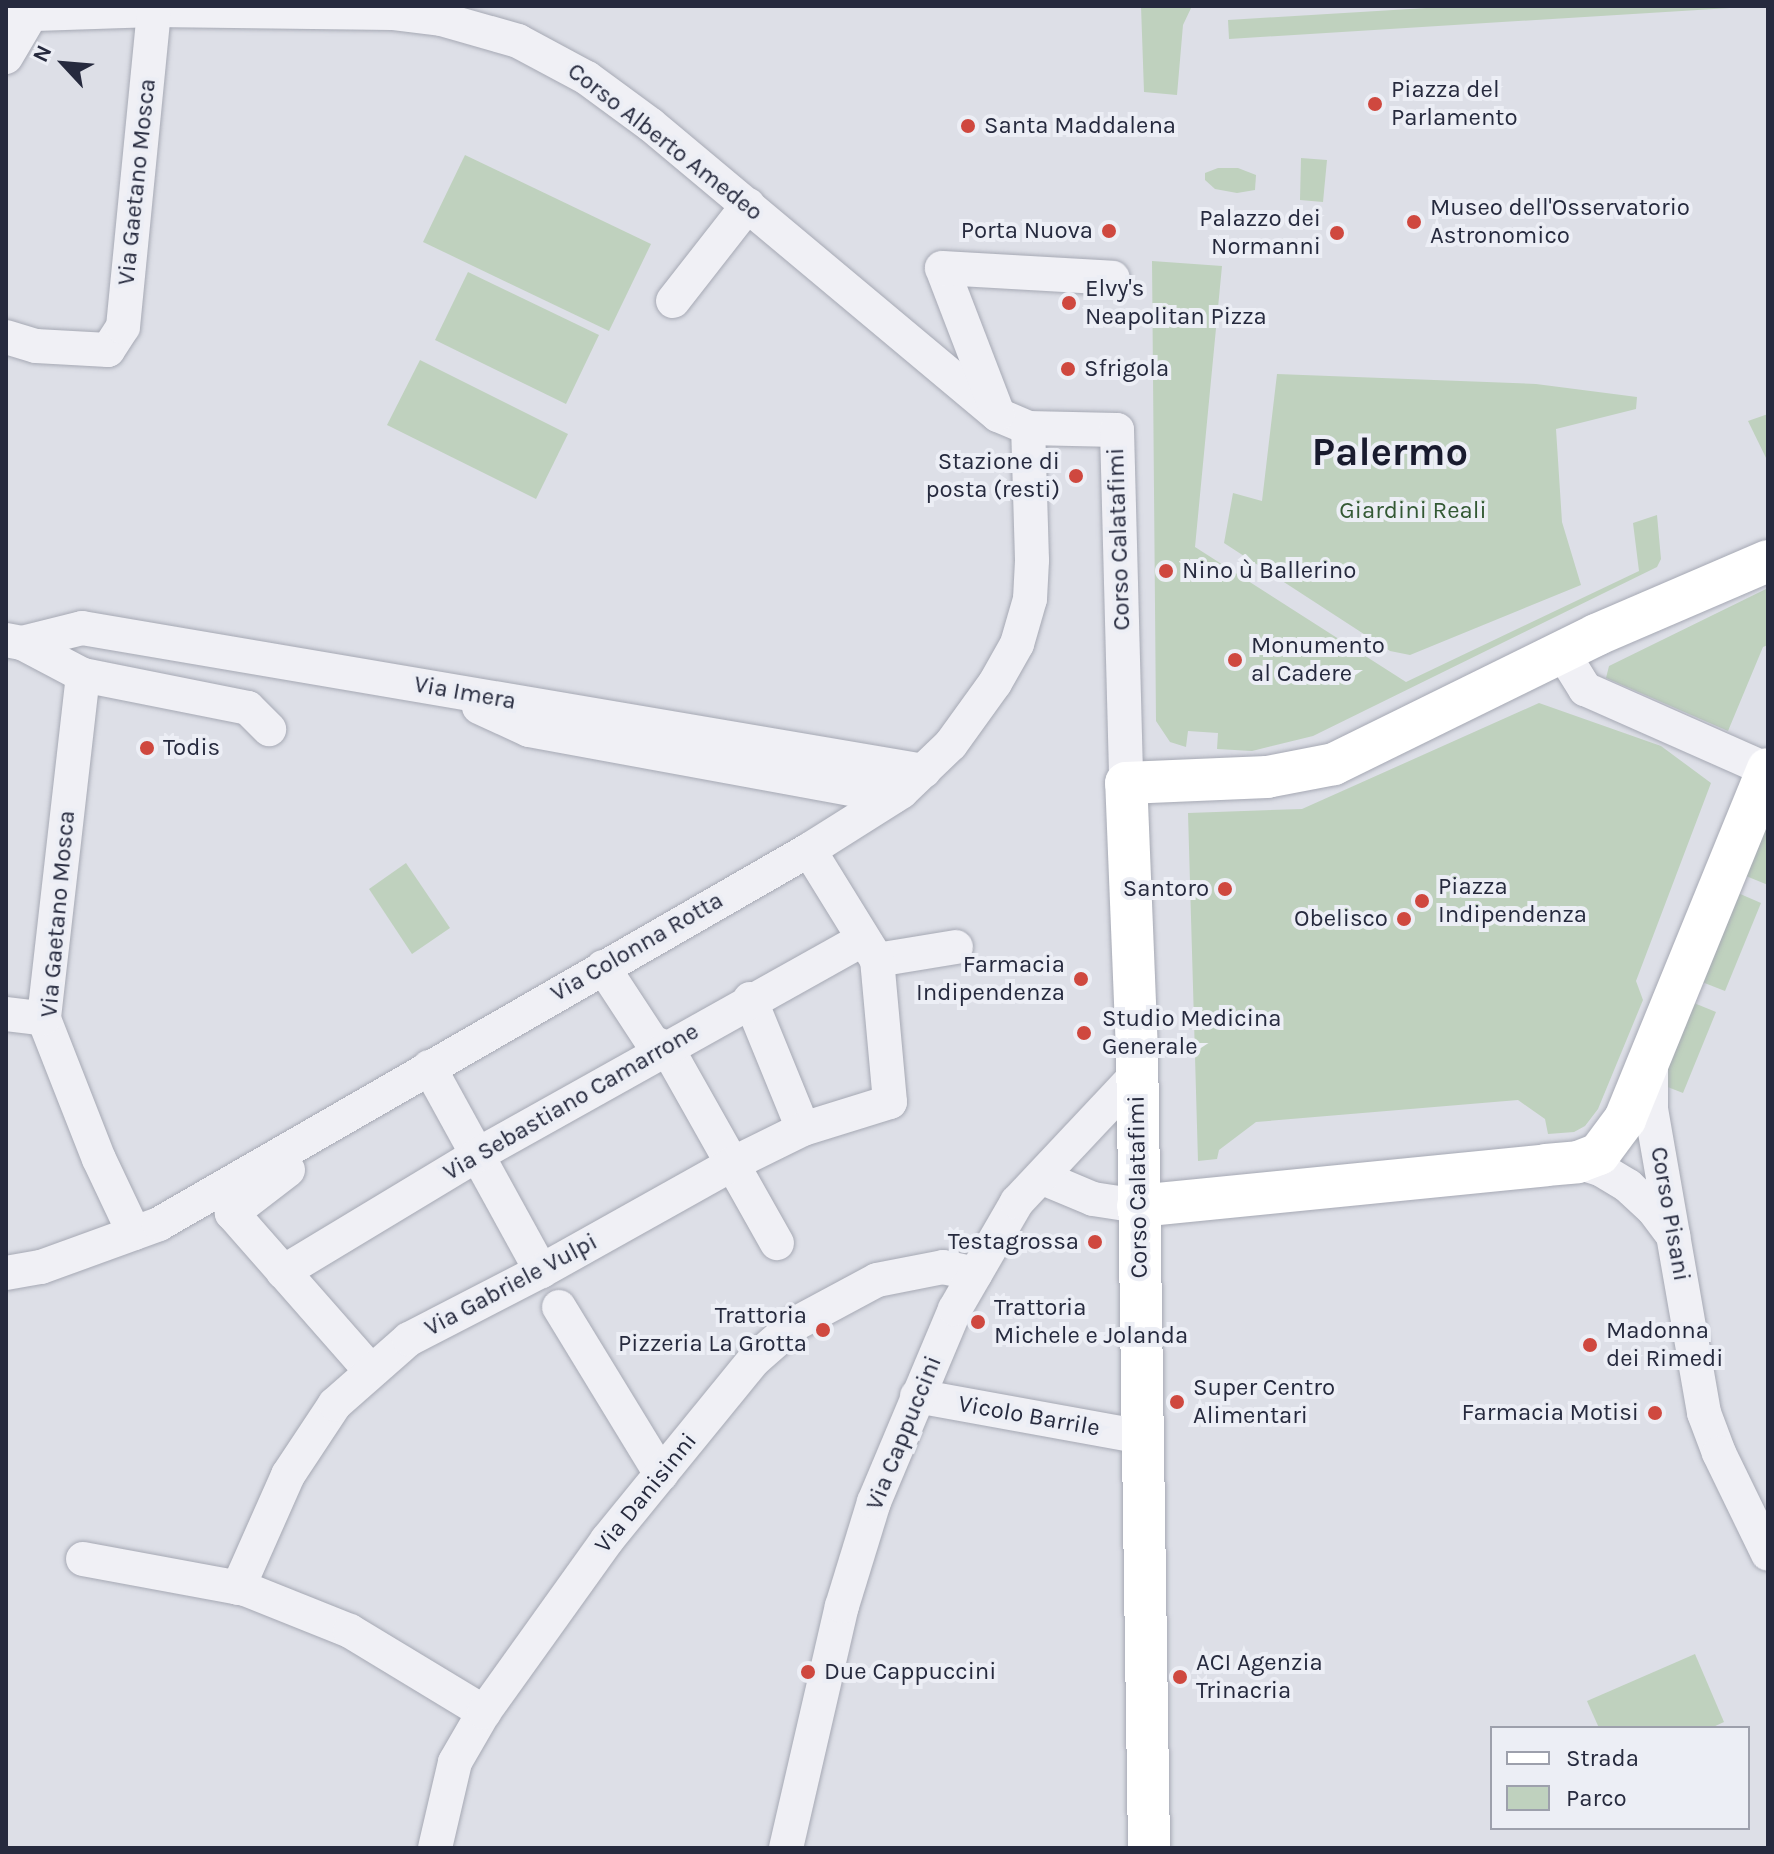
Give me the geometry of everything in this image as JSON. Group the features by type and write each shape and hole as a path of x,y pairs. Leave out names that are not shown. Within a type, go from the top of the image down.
{"main road":[{"path":"1126,783 1267,777 1334,764 1562,652 1768,561"},
{"path":"1138,1206 1578,1162 1599,1154 1625,1119 1768,769"},
{"name":"Corso Calatafimi","path":"1126,783 1137,1074 1149,1848"}],"street":[{"name":"Corso Alberto Amedeo","path":"18,15 105,8 392,13 441,19 518,41 587,78 1013,422"},
{"name":"Via Gaetano Mosca","path":"6,337 36,346 108,350 123,327 154,10"},
{"path":"6,57 18,15"},
{"path":"673,301 748,205"},
{"name":"Via Colonna Rotta","path":"6,1273 41,1267 159,1224 809,850 893,797 924,771 972,716 1017,644 1030,599 1032,560 1013,422 942,268 1113,278"},
{"name":"Corso Calatafimi","path":"1013,422 1117,430 1126,783"},
{"name":"Via Imera","path":"14,641 82,628 924,771"},
{"path":"14,641 83,675 248,708 269,729"},
{"path":"1562,652 1585,689 1768,769"},
{"name":"Via Gaetano Mosca","path":"83,675 44,1019 99,1159 134,1233"},
{"path":"438,688 529,730 893,797"},
{"path":"809,850 870,949"},
{"name":"Via Sebastiano Camarrone","path":"283,1272 477,1155 750,999 870,949 956,947"},
{"name":"Via Gabriele Vulpi","path":"238,1588 288,1475 335,1404 409,1339 541,1271 734,1163 803,1129 890,1102 870,949"},
{"path":"603,967 652,1042 667,1048 777,1243"},
{"path":"750,999 803,1129"},
{"path":"6,1014 44,1019"},
{"name":"Corso Pisani","path":"1652,1052 1651,1109 1704,1413 1719,1453 1768,1554"},
{"path":"429,1067 541,1271"},
{"name":"Via Cappuccini","path":"786,1848 842,1606 874,1502 917,1396 975,1274 1017,1202 1043,1178 1137,1074"},
{"path":"278,1155 289,1171 232,1213 371,1371"},
{"path":"1578,1162 1600,1169 1628,1186 1653,1209 1676,1241"},
{"path":"1043,1178 1093,1199 1138,1206"},
{"name":"Via Danisinni","path":"435,1848 455,1762 484,1712 544,1624 754,1360 795,1324 877,1280 943,1267 975,1274"},
{"path":"559,1307 661,1474"},
{"name":"Vicolo Barrile","path":"917,1396 1142,1437"},
{"path":"83,1559 238,1588 350,1631 484,1712"}],"green space":[{"path":"1141,6 1192,6 1183,25 1177,95 1144,92"},
{"path":"1459,6 1730,8 1229,39 1228,20"},
{"path":"465,155 651,244 609,331 423,242"},
{"path":"1301,158 1327,160 1323,202 1300,200"},
{"path":"1218,168 1238,168 1256,175 1255,190 1237,193 1215,189 1205,180 1205,173"},
{"path":"1152,261 1222,266 1195,547 1406,682 1639,571 1633,523 1657,515 1661,559 1657,567 1313,736 1252,751 1217,749 1218,733 1188,731 1186,747 1170,742 1156,721"},
{"path":"468,272 599,335 566,404 435,340"},
{"path":"420,360 568,434 536,499 387,425"},
{"name":"Giardini Reali","path":"1277,374 1536,384 1637,397 1636,409 1556,429 1562,522 1581,585 1410,655 1390,651 1224,543 1233,493 1262,501"},
{"path":"1768,414 1768,462 1748,421"},
{"path":"1768,588 1768,645 1763,647 1728,731 1606,678 1609,666"},
{"name":"Piazza Indipendenza","path":"1539,703 1661,746 1711,783 1636,981 1643,1000 1598,1109 1585,1126 1574,1132 1548,1134 1545,1119 1518,1100 1256,1122 1219,1150 1217,1159 1198,1161 1188,813 1302,809"},
{"path":"1768,821 1768,885 1746,876"},
{"path":"406,863 450,928 412,954 369,889"},
{"path":"1738,893 1761,903 1725,991 1702,982"},
{"path":"1694,1003 1716,1012 1683,1093 1660,1084"},
{"path":"1695,1654 1724,1722 1715,1726 1598,1726 1587,1701"}],"place":[{"name":"Piazza del Parlamento","path":"1375,104"},
{"name":"Santa Maddalena","path":"968,126"},
{"name":"Museo dell'Osservatorio Astronomico","path":"1414,222"},
{"name":"Porta Nuova","path":"1109,231"},
{"name":"Palazzo dei Normanni","path":"1337,233"},
{"name":"Elvy's Neapolitan Pizza","path":"1069,303"},
{"name":"Sfrigola","path":"1068,369"},
{"name":"Stazione di posta (resti)","path":"1076,476"},
{"name":"Nino ù Ballerino","path":"1166,571"},
{"name":"Monumento al Cadere","path":"1235,660"},
{"name":"Todis","path":"147,748"},
{"name":"Santoro","path":"1225,889"},
{"name":"Piazza Indipendenza","path":"1422,901"},
{"name":"Obelisco","path":"1404,919"},
{"name":"Farmacia Indipendenza","path":"1081,979"},
{"name":"Studio Medicina Generale","path":"1084,1033"},
{"name":"Testagrossa","path":"1095,1242"},
{"name":"Trattoria Michele e Jolanda","path":"978,1322"},
{"name":"Trattoria Pizzeria La Grotta","path":"823,1330"},
{"name":"Madonna dei Rimedi","path":"1590,1345"},
{"name":"Super Centro Alimentari","path":"1177,1402"},
{"name":"Farmacia Motisi","path":"1655,1413"},
{"name":"Due Cappuccini","path":"808,1672"},
{"name":"ACI Agenzia Trinacria","path":"1180,1677"}],"district":[{"name":"Palermo","path":"1390,452"}]}
